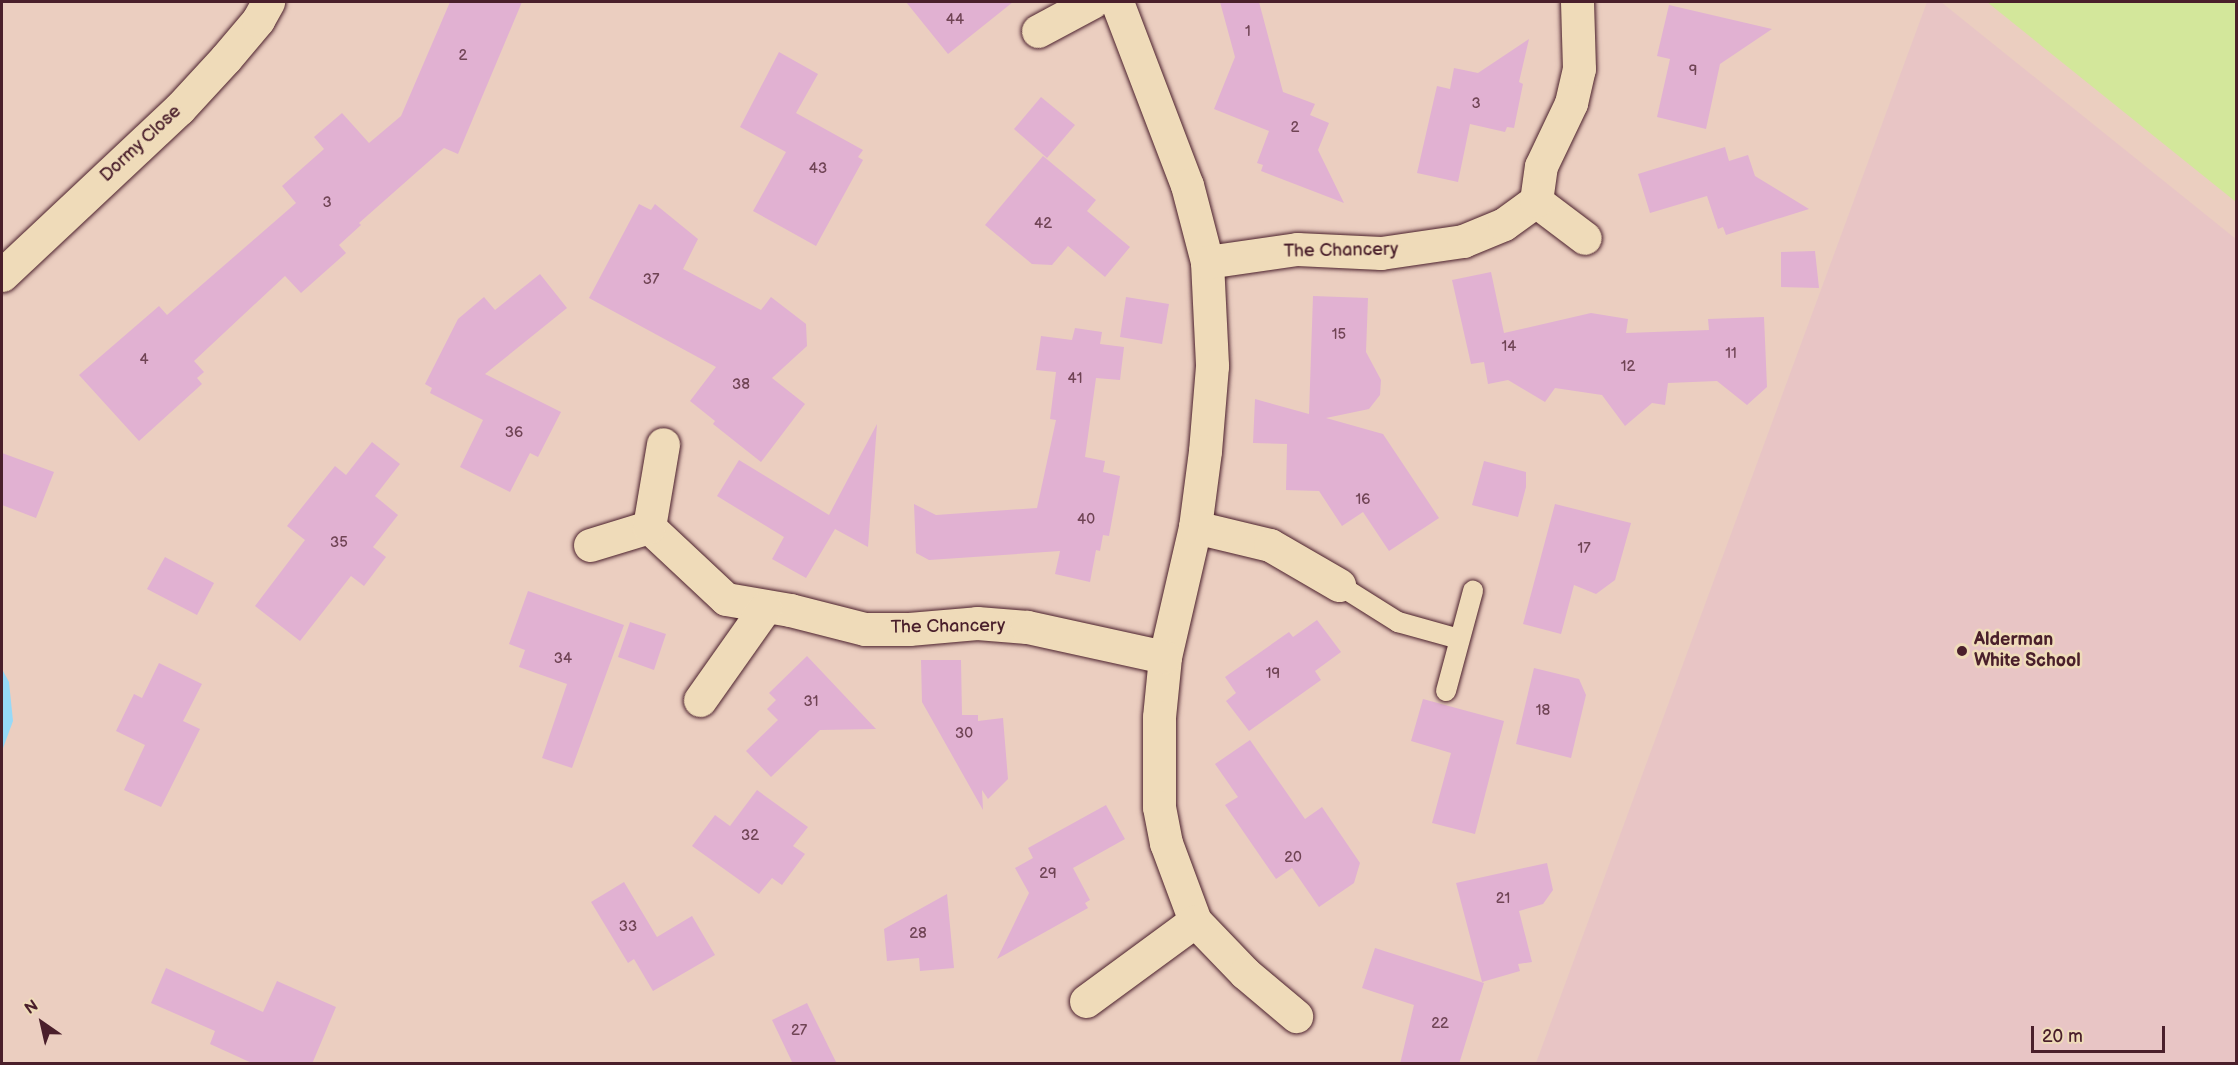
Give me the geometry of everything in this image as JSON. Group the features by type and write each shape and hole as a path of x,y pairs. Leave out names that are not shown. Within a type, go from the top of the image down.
{"street":[{"name":"Dormy Close","path":"2,275 179,109 258,20 268,2"},
{"path":"1038,31 1092,2"},
{"path":"1117,2 1187,185 1207,262 1212,366 1205,451 1195,527 1165,657 1159,717 1159,807 1166,843 1196,921 1245,973 1296,1016"},
{"path":"1577,2 1579,69 1571,103 1541,166 1536,201 1586,238"},
{"name":"The Chancery","path":"1207,262 1297,249 1381,253 1463,241 1504,224 1536,201"},
{"path":"590,545 649,528 663,444"},
{"path":"1195,527 1269,545 1339,585"},
{"name":"The Chancery","path":"649,528 726,599 765,608 790,610 865,629 909,629 977,623 1027,627 1165,657"},
{"path":"700,700 765,608"},
{"path":"1086,1001 1196,921"}],"lane":[{"path":"1339,585 1398,622 1459,639"},
{"path":"1446,691 1473,591"}],"shaded area":[{"name":"Alderman White School","path":"1927,2 1941,2 2236,239 2236,1063 1536,1063"}],"green space":[{"path":"1987,2 2236,2 2236,202"}],"water":[{"path":"2,669 9,682 13,721 2,751"}],"building":[{"path":"450,2 522,2 458,154 444,148 359,223 361,225 339,245 346,253 301,293 285,276 194,361 204,372 197,378 202,384 139,441 79,375 159,306 167,315 296,203 282,186 324,149 314,137 342,113 369,143 401,116"},
{"path":"906,2 1013,2 948,54"},
{"path":"1220,2 1259,2 1283,92 1315,104 1310,115 1329,123 1318,150 1344,203 1261,171 1263,165 1257,163 1269,131 1214,109 1235,57"},
{"path":"1669,5 1772,29 1720,64 1706,129 1657,117 1670,59 1657,56"},
{"path":"1529,39 1519,82 1523,84 1514,128 1507,127 1505,132 1470,124 1458,182 1417,173 1437,86 1450,89 1454,68 1478,73"},
{"path":"779,52 818,74 796,113 863,150 858,157 863,160 816,246 753,211 786,152 740,127"},
{"path":"1041,97 1075,125 1047,158 1014,129"},
{"path":"1725,147 1729,161 1748,155 1755,176 1809,209 1726,235 1723,227 1718,229 1707,196 1650,213 1638,174"},
{"path":"1043,156 1096,200 1087,211 1130,247 1105,277 1068,246 1052,265 1032,264 985,225"},
{"path":"639,204 651,210 655,204 698,239 683,269 761,310 771,297 806,324 807,346 772,378 805,404 761,462 713,424 715,421 690,401 716,367 589,298"},
{"path":"1815,251 1819,288 1781,287 1781,252"},
{"path":"1491,272 1504,333 1591,313 1628,319 1626,333 1709,330 1708,319 1764,317 1767,387 1747,405 1717,381 1668,383 1665,405 1652,403 1625,426 1602,395 1555,388 1545,402 1508,380 1488,384 1484,362 1471,364 1452,280"},
{"path":"540,274 567,308 485,374 561,412 538,457 530,453 510,492 460,467 483,420 430,393 432,388 425,384 458,319 484,297 495,310"},
{"path":"1313,296 1368,298 1366,352 1381,380 1380,395 1369,409 1326,418 1383,434 1439,518 1389,551 1363,512 1342,526 1319,491 1286,490 1287,444 1253,443 1255,399 1309,414"},
{"path":"1126,297 1169,304 1162,344 1120,337"},
{"path":"1075,328 1102,332 1100,344 1124,347 1120,380 1096,378 1085,457 1105,461 1103,472 1120,476 1109,536 1103,535 1100,551 1096,550 1090,582 1055,574 1060,551 929,560 916,553 914,504 936,515 1037,508 1056,420 1050,419 1056,372 1036,370 1041,336 1072,340"},
{"path":"877,424 868,547 835,529 806,578 772,559 784,537 717,496 739,460 829,515"},
{"path":"372,442 400,464 375,496 398,515 373,547 386,557 364,586 351,576 300,641 255,606 305,540 287,526 335,466 346,475"},
{"path":"2,453 54,472 36,518 2,505"},
{"path":"1484,461 1526,472 1526,487 1518,517 1472,505"},
{"path":"1555,504 1631,523 1615,580 1596,594 1574,585 1561,634 1523,624"},
{"path":"165,557 214,583 197,615 147,589"},
{"path":"528,591 624,625 572,768 542,758 567,684 519,667 525,650 509,644"},
{"path":"1317,620 1341,652 1315,671 1321,680 1249,731 1226,701 1236,693 1225,677 1289,632 1293,637"},
{"path":"630,622 666,634 654,670 618,657"},
{"path":"807,656 876,729 820,730 771,777 746,751 778,720 767,709 776,700 769,693"},
{"path":"921,660 961,660 962,715 978,715 978,721 1003,718 1008,779 988,799 982,790 983,810 922,702"},
{"path":"159,663 202,684 183,721 200,729 161,807 124,790 145,745 116,731 134,694 142,698"},
{"path":"1534,668 1579,679 1586,695 1571,758 1516,744"},
{"path":"1423,699 1504,721 1475,834 1432,823 1451,753 1411,741"},
{"path":"1250,740 1305,819 1322,807 1360,863 1354,883 1319,907 1292,868 1276,879 1225,805 1238,797 1215,764"},
{"path":"757,790 808,827 793,846 805,854 782,885 772,878 759,894 692,846 715,815 730,826"},
{"path":"1106,805 1125,839 1073,868 1090,900 1085,903 1088,908 997,959 1029,893 1015,868 1033,858 1028,848"},
{"path":"1547,863 1553,890 1543,904 1519,911 1532,962 1518,964 1520,971 1482,982 1456,883"},
{"path":"624,882 657,937 692,916 715,955 653,991 634,959 628,963 591,902"},
{"path":"947,894 954,968 920,971 919,958 887,961 884,929"},
{"path":"1375,948 1484,983 1459,1064 1400,1064 1414,1005 1362,988"},
{"path":"166,968 263,1012 277,981 336,1007 312,1064 254,1064 210,1044 215,1031 151,1003"},
{"path":"807,1003 837,1064 793,1064 772,1020"}],"place":[{"name":"Alderman White School","path":"1962,651"}]}
